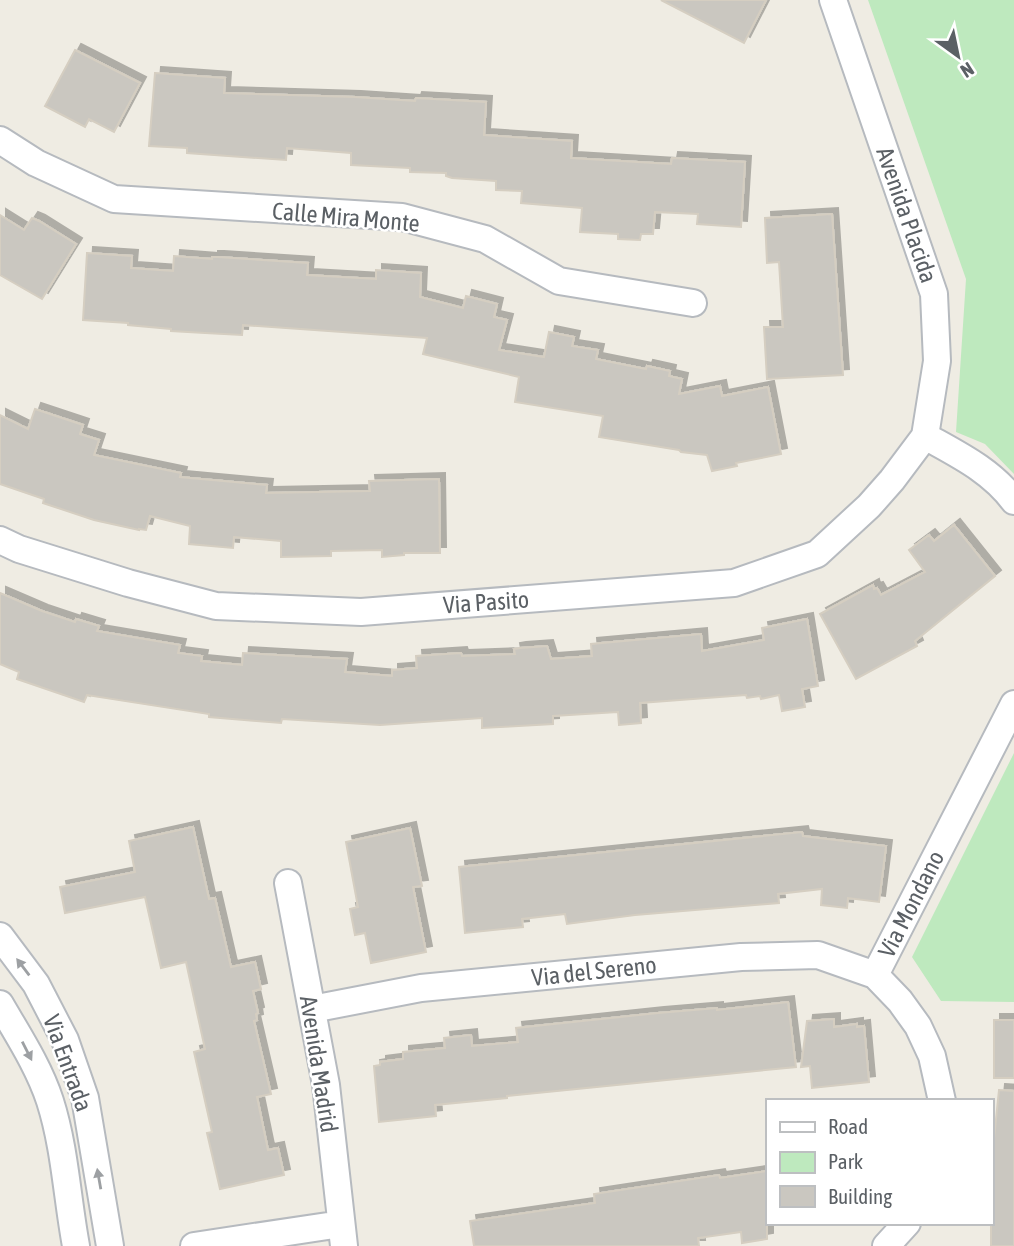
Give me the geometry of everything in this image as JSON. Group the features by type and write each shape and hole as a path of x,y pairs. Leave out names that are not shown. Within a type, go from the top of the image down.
{"street":[{"name":"Avenida Placida","path":"833,0 934,294 937,361 925,436"},
{"name":"Calle Mira Monte","path":"0,140 36,163 114,199 402,218 485,239 559,281 693,303"},
{"path":"925,436 980,467 1007,491 1014,501"},
{"name":"Via Pasito","path":"0,540 19,549 104,575 216,606 361,612 734,583 817,555 869,506 925,436"},
{"name":"Via Mondano","path":"942,1099 932,1056 918,1026 900,1001 875,975 1014,704"},
{"name":"Avenida Madrid","path":"288,883 326,1085 342,1235"},
{"name":"Via Entrada","path":"0,936 36,984 65,1041 86,1098 110,1246"},
{"name":"Via del Sereno","path":"312,1009 421,988 774,955 818,955 875,975"},
{"name":"Via Entrada","path":"0,1004 27,1049 49,1100 64,1163 76,1246"},
{"path":"886,1246 905,1225"},
{"path":"194,1246 342,1235"}],"green space":[{"path":"868,0 1014,0 1014,474 985,444 956,432 966,279"},
{"path":"1014,753 1014,1002 941,1001 912,957"}],"building":[{"path":"661,0 766,0 744,43"},
{"path":"75,50 140,83 114,132 89,119 85,127 45,106"},
{"path":"155,73 225,78 224,93 486,102 484,135 572,141 571,158 671,164 672,158 745,162 741,227 697,224 698,214 655,212 653,234 641,234 640,240 618,239 618,234 580,232 582,208 521,203 522,191 496,190 496,181 452,178 446,176 446,173 410,172 410,168 351,165 351,153 287,148 286,160 187,153 187,148 149,146"},
{"path":"832,214 843,375 767,379 764,327 783,327 779,262 767,263 765,218"},
{"path":"0,215 24,230 32,218 76,244 42,299 0,275"},
{"path":"87,253 132,256 131,268 173,271 174,256 308,263 307,275 376,279 376,270 421,273 420,297 463,308 466,296 497,304 494,317 507,320 499,350 544,357 549,332 574,337 572,346 598,350 596,359 670,371 669,376 682,379 679,394 720,386 722,396 768,387 781,454 712,471 707,455 599,437 603,416 515,402 519,377 423,354 427,338 243,325 242,335 171,331 128,323 83,320"},
{"path":"35,409 83,425 80,434 99,440 94,455 181,473 180,477 267,485 266,493 370,491 369,481 439,479 440,553 404,553 382,557 382,550 331,551 331,556 281,557 281,541 234,537 233,548 189,544 190,526 150,516 146,530 139,530 94,520 43,503 44,499 0,484 0,415 28,429"},
{"path":"954,525 995,576 915,641 917,646 856,679 820,614 873,585 881,595 925,572 909,550 929,535 934,541"},
{"path":"0,593 75,622 76,619 99,626 97,631 180,645 178,653 202,656 201,661 242,665 243,653 347,659 345,672 392,676 392,670 417,668 416,656 515,654 514,649 547,646 551,659 592,656 591,644 701,634 702,651 764,640 762,628 807,619 818,686 802,689 805,707 782,711 779,695 761,699 760,696 747,698 746,695 640,703 641,723 619,725 618,712 553,716 553,724 482,728 482,718 380,725 282,719 281,723 209,717 209,714 87,695 84,702 17,679 19,672 0,664"},
{"path":"193,827 209,899 215,898 231,967 255,962 261,989 253,991 258,1013 257,1020 254,1021 271,1094 257,1097 268,1150 278,1148 284,1175 220,1189 207,1133 212,1132 194,1052 205,1049 186,962 161,968 145,897 65,913 60,887 135,872 129,841"},
{"path":"410,828 422,886 413,887 426,952 371,963 365,933 355,935 350,909 358,907 346,842"},
{"path":"802,832 803,836 886,846 879,902 848,898 847,908 821,905 822,889 778,894 779,903 635,915 567,924 565,914 522,919 523,927 465,933 459,867"},
{"path":"788,1002 796,1067 435,1105 436,1116 379,1122 374,1066 380,1065 380,1062 403,1059 403,1052 445,1048 444,1038 471,1035 472,1046 518,1042 516,1028"},
{"path":"834,1019 834,1027 857,1024 857,1027 864,1026 869,1082 812,1088 810,1066 801,1067 807,1021"},
{"path":"994,1020 1014,1020 1014,1078 994,1078"},
{"path":"999,1090 1014,1091 1014,1246 991,1246 993,1148"},
{"path":"766,1171 767,1239 742,1243 741,1232 698,1238 699,1246 474,1246 470,1221 595,1203 594,1194 719,1175 720,1178"}]}
